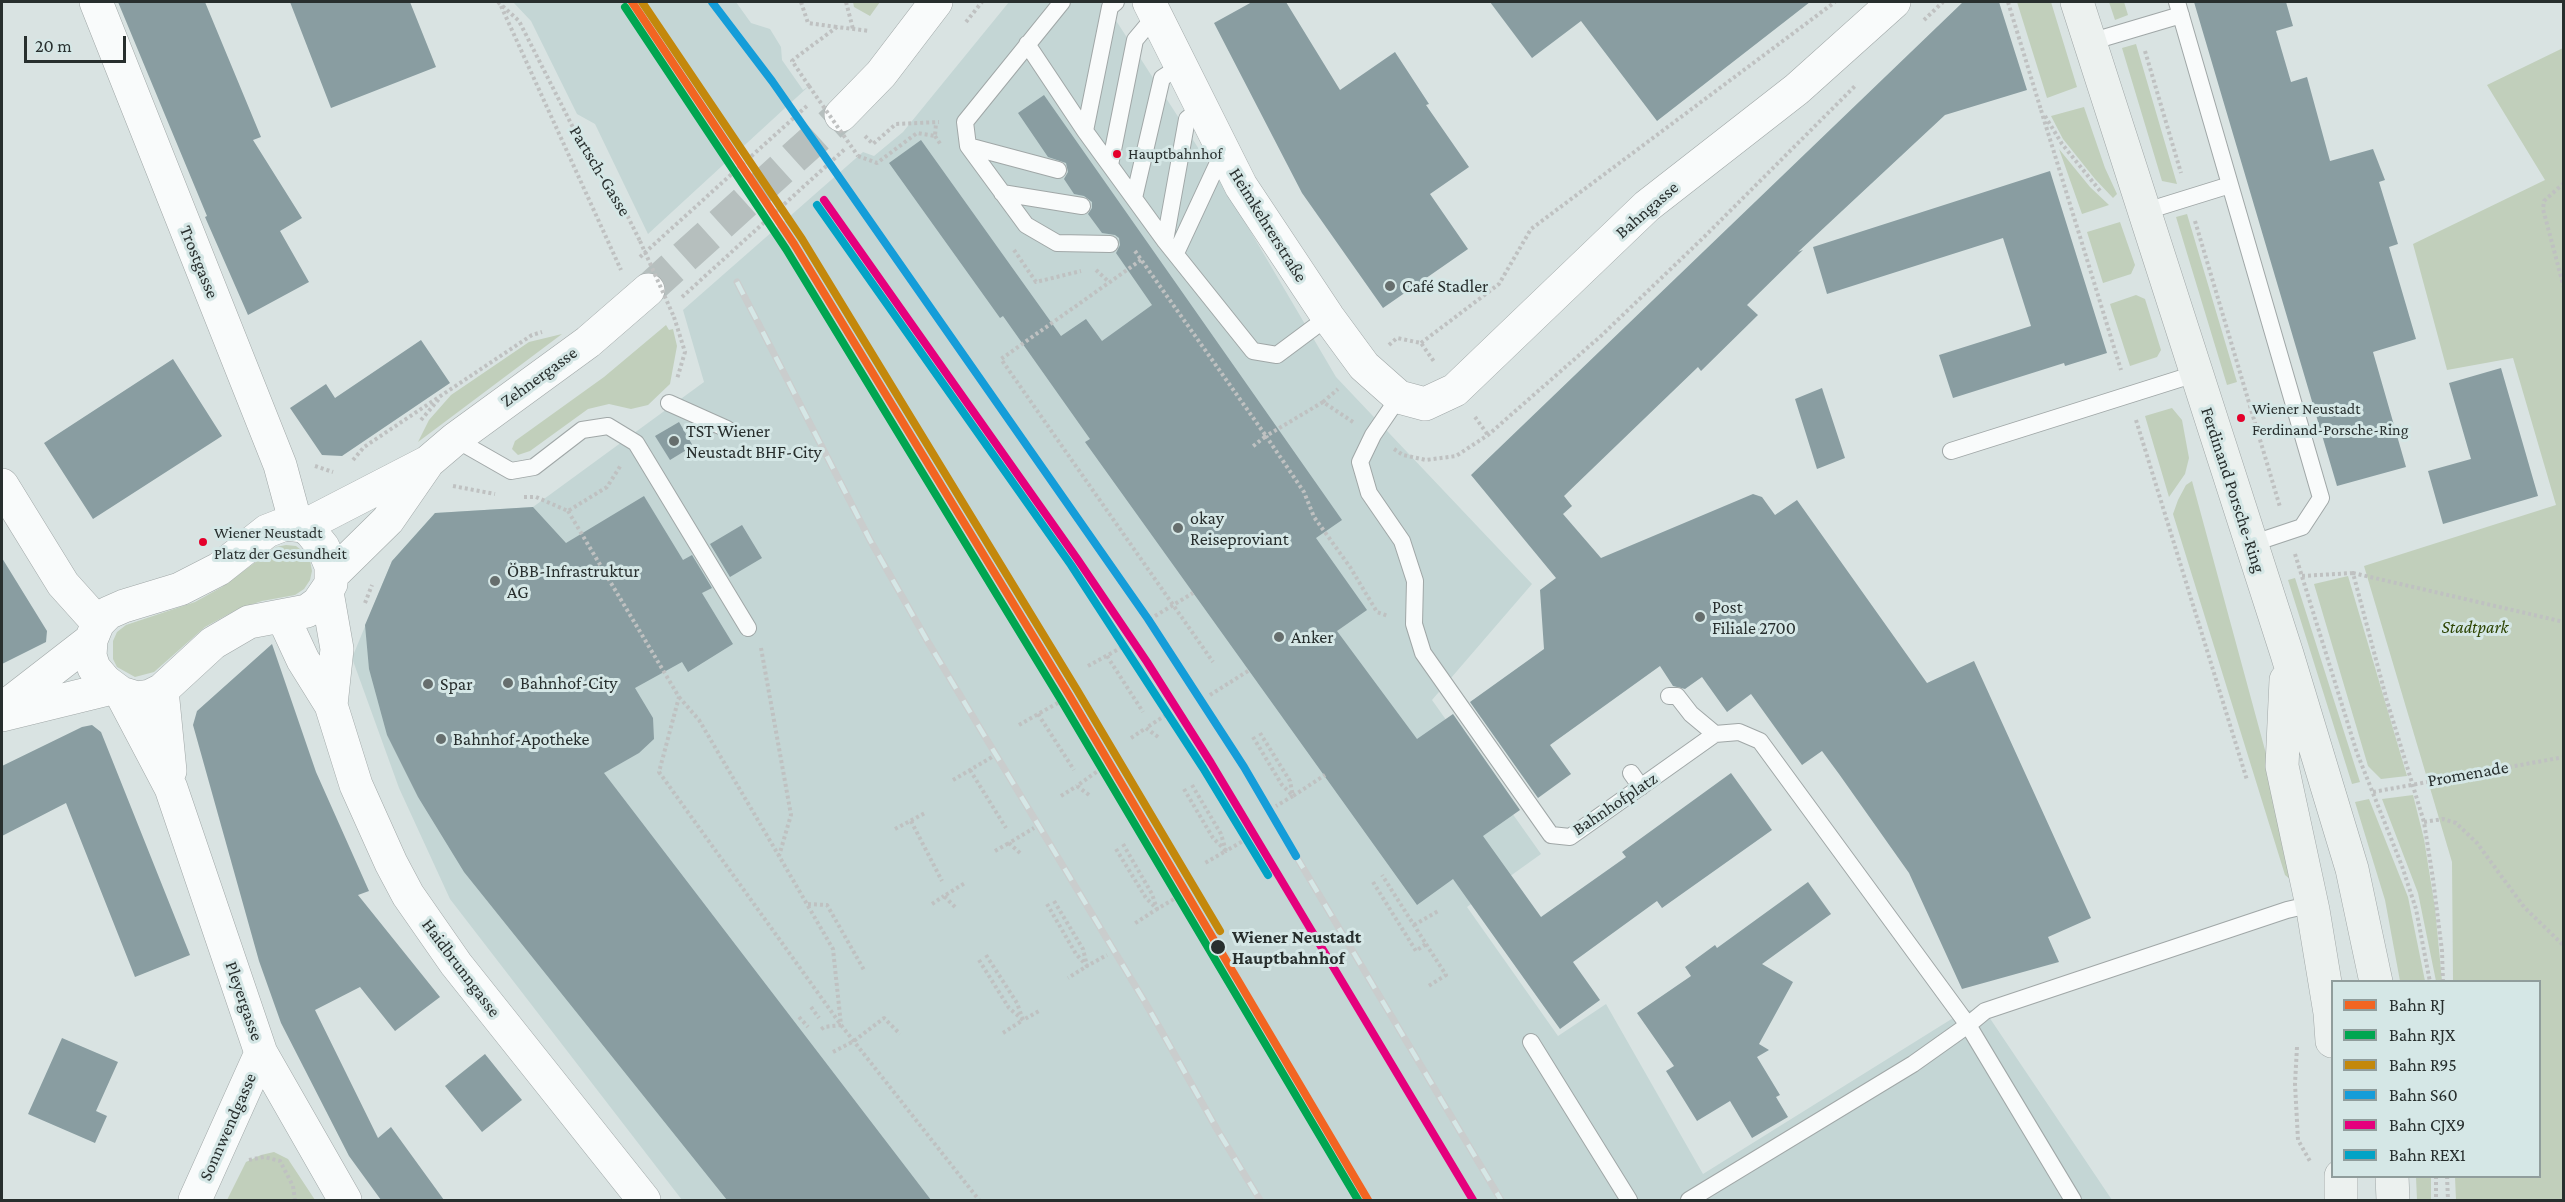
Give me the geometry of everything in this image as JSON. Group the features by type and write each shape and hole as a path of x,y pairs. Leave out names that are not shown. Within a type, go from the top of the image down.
{"street":[{"name":"Trostgasse","path":"96,2 280,465 300,525"},
{"path":"846,120 936,2"},
{"name":"Bahngasse","path":"1399,397 1425,404 1455,390 1647,206 1797,89 1894,2"},
{"name":"Ferdinand Porsche-Ring","path":"2077,2 2286,654 2352,869 2376,980"},
{"name":"Heimkehrerstraße","path":"1153,8 1241,186 1328,317 1364,366 1399,397"},
{"name":"Zehnergasse","path":"162,690 213,644 249,622 307,611 388,520 437,473 455,439 588,342 641,286"},
{"name":"Zehnergasse","path":"94,632 108,613 180,589 219,569 267,531 285,524 300,525 355,483 437,473"},
{"path":"2,485 94,632 2,709"},
{"name":"Haidbrunngasse","path":"300,525 323,547 331,566 330,584 337,649 332,705"},
{"name":"Haidbrunngasse","path":"283,617 303,660 332,705 356,785 408,895 456,964 644,1200"},
{"name":"Pleyergasse","path":"94,632 90,656 94,668 117,691 171,788 261,1053 345,1200"},
{"path":"2286,654 2282,766 2313,910 2331,1026"},
{"path":"2,715 117,691 137,698 150,696 162,690"},
{"name":"Pleyergasse","path":"162,690 171,788"},
{"name":"Sonnwendgasse","path":"195,1200 261,1053"},
{"path":"2327,1171 2341,1200"},
{"path":"2392,1178 2393,1200"}],"lane":[{"path":"1062,2 965,122 968,146 1026,225 1057,243 1110,244"},
{"path":"1085,131 1110,6 1116,2"},
{"path":"1109,171 1135,40 1153,8"},
{"path":"2090,42 2138,28 2179,8 2321,498 2302,527 2251,544"},
{"path":"1027,44 1132,204 1170,247 1253,351 1277,355 1328,317"},
{"path":"1132,204 1162,78 1182,65"},
{"path":"1170,247 1186,119 1202,107"},
{"path":"968,146 1058,170"},
{"path":"1170,247 1224,151"},
{"path":"2144,212 2230,185"},
{"path":"1002,193 1083,206"},
{"path":"1147,242 1170,247"},
{"path":"1951,451 2195,374"},
{"name":"Bahnhofplatz","path":"1399,397 1373,435 1360,462 1369,493 1402,541 1415,581 1414,624 1423,652 1551,835 1570,837 1715,734"},
{"path":"669,403 727,429"},
{"path":"455,439 511,471 534,467 582,430 608,426 636,443 748,628"},
{"path":"1670,696 1677,696 1691,714 1715,734 1739,732 1760,741 1968,1025 2073,1200"},
{"path":"1631,773 1641,787"},
{"path":"1689,1200 1913,1064 1985,1011 2287,910 2301,907 2313,910"},
{"path":"1531,1042 1629,1200"}],"path":[{"path":"801,2 808,23 870,32 864,40"},
{"path":"846,2 853,29"},
{"path":"965,23 982,2"},
{"path":"1421,343 1499,284 1531,229 1835,2"},
{"path":"1919,25 1943,2"},
{"path":"2008,2 2249,785"},
{"path":"500,4 641,286"},
{"name":"Partsch-Gasse","path":"500,4 519,21 589,159 621,201 674,317"},
{"path":"837,27 792,62 858,156 877,163 916,133 935,136 936,123"},
{"path":"2138,28 2288,532 2357,753 2416,909 2430,980"},
{"path":"1252,447 1323,402 1403,455 1426,459 1456,456 1488,435 1611,326 1863,79"},
{"path":"2041,110 2062,144 2094,184 2121,210 2144,212"},
{"path":"846,120 873,144 896,124 926,122"},
{"path":"641,286 846,120"},
{"path":"641,286 846,120"},
{"path":"2564,183 2544,201 2542,209 2564,288"},
{"path":"1130,243 1304,492 1314,517 1350,567 1377,612 1414,624"},
{"path":"1141,260 1000,359 1213,662"},
{"path":"280,465 305,456 315,466 355,483 364,447 442,395"},
{"path":"568,511 607,487 636,443"},
{"path":"437,473 502,495"},
{"path":"536,497 568,511 679,697 699,720 833,949 841,1025"},
{"path":"2302,576 2353,573 2564,622"},
{"path":"2353,573 2387,701 2424,822 2438,920 2443,980"},
{"path":"1155,616 1192,593"},
{"path":"748,628 761,646 790,815 779,856"},
{"path":"1088,666 1125,645"},
{"path":"1107,656 1143,712"},
{"path":"1210,695 1248,671"},
{"path":"679,697 659,772 841,1025 979,1200"},
{"path":"1019,725 1061,701"},
{"path":"1131,738 1169,713"},
{"path":"1038,714 1074,770"},
{"path":"1146,728 1158,737"},
{"path":"1260,733 1290,781 1293,796"},
{"path":"1253,737 1282,785 1293,796"},
{"path":"953,780 992,757"},
{"name":"Promenade","path":"2373,792 2564,757"},
{"path":"1061,796 1102,768"},
{"path":"970,770 1006,828"},
{"path":"1276,807 1325,775"},
{"path":"1192,785 1221,834 1226,851"},
{"path":"1077,786 1089,795"},
{"path":"1184,789 1213,838 1226,851"},
{"path":"896,829 926,813"},
{"path":"2424,822 2443,819 2456,823 2477,843 2524,907 2564,946"},
{"path":"911,821 942,881"},
{"path":"995,851 1034,828"},
{"path":"1205,863 1248,838"},
{"path":"1009,843 1020,853"},
{"path":"1123,844 1152,894 1157,909"},
{"path":"1116,849 1146,898 1157,909"},
{"path":"1382,875 1446,975 1427,987"},
{"path":"1372,882 1416,951 1426,944"},
{"path":"932,904 965,884"},
{"path":"944,896 955,907"},
{"path":"1134,924 1179,896"},
{"path":"1054,901 1083,949 1088,966"},
{"path":"807,904 827,905 864,970"},
{"path":"1047,904 1076,954 1088,966"},
{"path":"1414,926 1440,910"},
{"path":"986,955 1017,1003 1023,1020"},
{"path":"1068,978 1107,955"},
{"path":"979,960 1009,1008 1023,1020"},
{"path":"811,1007 819,1018"},
{"path":"1003,1033 1039,1011"},
{"path":"799,1017 808,1027"},
{"path":"833,1052 854,1041 884,1018 900,1034"},
{"path":"819,1031 824,1027 841,1025"},
{"path":"2297,1037 2295,1084 2298,1140 2327,1171"},
{"path":"210,1167 264,1157 280,1161 293,1186 295,1200"},
{"path":"2436,1178 2436,1200"},
{"path":"2447,1178 2448,1200"}],"shaded area":[{"path":"513,2 736,2 751,23 770,29 781,47 782,60 803,90 809,86 648,234 595,124 577,114 531,21"},
{"path":"1009,2 1104,2 1235,205 1336,377 1532,584 1432,700 1541,854 1467,907 1558,1036 1606,1004 1703,1174 1966,1010 1985,1011 2112,1200 682,1200 450,899 399,788 352,658 392,561 435,513 533,507 704,382 683,310 863,152 874,156 903,132"}],"green space":[{"path":"853,2 880,2 870,16 854,7"},
{"path":"2017,2 2051,2 2077,87 2047,98"},
{"path":"2109,2 2124,2 2128,15 2115,20"},
{"path":"2136,44 2177,184 2162,181 2122,48"},
{"name":"Stadtpark","path":"2563,48 2563,1200 2456,1200 2455,1178 2541,1178 2541,980 2453,980 2452,862 2364,566 2556,505 2513,358 2447,370 2413,244 2545,180 2487,85"},
{"path":"2084,107 2105,168 2117,194 2113,198 2063,139 2051,116"},
{"path":"2059,149 2090,187 2109,205 2082,214"},
{"path":"2187,214 2237,382 2227,385 2176,217"},
{"path":"2120,222 2135,265 2131,274 2103,283 2087,232"},
{"path":"2136,295 2145,299 2161,350 2157,357 2130,366 2110,304"},
{"path":"666,325 669,330 673,329 677,346 670,384 648,405 631,409 609,404 588,409 530,451 518,455 512,449 515,441 604,377"},
{"path":"562,334 418,442 429,420 451,395 529,342"},
{"path":"2172,408 2182,420 2189,458 2185,474 2169,497 2145,416"},
{"path":"2192,481 2284,820 2297,885 2285,875 2173,514 2186,485"},
{"path":"296,546 310,560 312,571 310,580 304,589 295,595 262,601 238,609 205,627 154,672 135,677 117,667 113,659 113,641 117,632 126,625 195,602 222,587 276,547"},
{"path":"2348,576 2407,776 2381,779 2368,766 2314,584"},
{"path":"2295,578 2360,782 2352,784 2288,580"},
{"path":"2413,795 2424,839 2435,908 2442,980 2436,980 2418,893 2382,799"},
{"path":"2369,799 2408,897 2425,980 2400,980 2385,900 2355,802"},
{"path":"274,1152 288,1159 315,1200 227,1200 246,1162"},
{"path":"2416,1178 2431,1178 2431,1200 2417,1200"}],"building":[{"path":"118,2 205,2 261,137 253,140 302,218 280,231 309,282 248,315 205,217 207,216"},
{"path":"290,2 410,2 436,67 331,108"},
{"path":"1252,2 1286,2 1340,90 1395,52 1429,104 1426,105 1469,167 1430,194 1468,249 1383,308 1302,193 1214,23"},
{"path":"1490,2 1810,2 1657,121 1581,21 1532,58"},
{"path":"1963,2 1999,2 2027,90 1945,115 1798,252 1803,250 1747,305 1758,315 1701,371 1698,367 1564,496 1572,506 1563,514 1601,558 1753,494 1762,497 1775,515 1797,500 1927,683 1974,661 2091,918 2048,937 2059,962 1962,989 1909,873 1839,774 1822,751 1802,765 1751,694 1727,712 1702,677 1685,689 1673,686 1660,666 1550,745 1571,774 1538,798 1470,702 1544,649 1540,590 1556,578 1471,475"},
{"path":"2194,2 2286,2 2293,26 2276,31 2291,82 2307,77 2330,161 2373,149 2385,180 2379,182 2398,244 2389,247 2416,339 2373,352 2406,467 2337,486"},
{"path":"1044,95 1342,520 1316,538 1367,610 1337,631 1417,739 1453,714 1520,810 1483,836 1541,917 1626,857 1622,852 1731,773 1772,830 1662,908 1657,901 1573,962 1600,1000 1560,1029 1453,879 1417,905 1085,442 1090,439 1003,316 1000,318 889,163 921,140 1061,336 1086,319 1102,341 1152,305 1116,253 1120,245 1119,238 1102,233 1088,214 1092,208 1092,202 1084,196 1074,194 1064,179 1068,172 1066,163 1048,157 1018,113"},
{"path":"2050,171 2107,353 2065,366 2064,363 1953,398 1939,355 2031,326 2003,238 1827,294 1813,247"},
{"path":"421,340 450,383 342,456 322,455 290,408 326,384 335,398"},
{"path":"173,359 222,436 93,519 44,443"},
{"path":"2501,368 2538,496 2443,524 2428,471 2471,459 2449,383"},
{"path":"1822,388 1845,458 1817,469 1795,399"},
{"name":"TST Wiener Neustadt BHF-City","path":"679,422 693,446 670,460 655,436"},
{"path":"644,496 683,560 692,555 712,588 702,593 733,644 688,672 682,662 635,688 653,718 654,739 639,753 604,773 931,1200 727,1200 464,872 418,797 387,735 369,669 365,625 392,561 435,513 533,507 566,543"},
{"path":"742,525 762,558 730,577 710,544"},
{"path":"2,558 47,631 46,642 2,664"},
{"path":"272,644 316,772 369,891 358,895 440,997 395,1031 360,987 315,1010 378,1138 391,1127 444,1200 381,1200 349,1156 281,1023 259,961 193,725 197,711"},
{"path":"92,725 101,732 190,955 135,977 66,803 2,836 2,766 82,727"},
{"path":"1808,882 1831,914 1762,964 1793,982 1759,1044 1769,1050 1757,1057 1780,1095 1776,1097 1788,1117 1752,1138 1730,1101 1697,1121 1666,1071 1674,1066 1637,1013 1691,976 1685,967 1715,945 1717,948"},
{"path":"62,1038 118,1062 96,1111 107,1116 95,1143 28,1114"},
{"path":"485,1054 522,1100 482,1132 445,1086"}],"tunnel":[{"path":"648,290 841,115"}],"railway":[{"path":"737,282 870,540 928,642 1145,1002 1260,1200"},
{"path":"1296,856 1501,1200"}],"rail line":[{"name":"RJ","path":"632,2 794,244 1069,695 1368,1200"},
{"name":"R95","path":"642,2 802,239 1077,690 1220,931"},
{"name":"S60","path":"712,2 772,81 1148,619 1244,767 1296,856"},
{"name":"RJX","path":"625,7 786,249 1061,700 1358,1200"},
{"name":"CJX9","path":"824,200 1078,560 1147,662 1211,763 1473,1200"},
{"name":"REX1","path":"817,205 1071,565 1203,768 1268,875"}],"place":[{"name":"Hauptbahnhof","path":"1117,154"},
{"name":"Café Stadler","path":"1390,286"},
{"name":"Wiener Neustadt Ferdinand-Porsche-Ring","path":"2241,418"},
{"name":"TST Wiener Neustadt BHF-City","path":"674,441"},
{"name":"okay Reiseproviant","path":"1178,528"},
{"name":"Wiener Neustadt Platz der Gesundheit","path":"203,542"},
{"name":"ÖBB-Infrastruktur AG","path":"495,581"},
{"name":"Post Filiale 2700","path":"1700,617"},
{"name":"Anker","path":"1279,637"},
{"name":"Bahnhof-City","path":"508,683"},
{"name":"Spar","path":"428,684"},
{"name":"Bahnhof-Apotheke","path":"441,739"},
{"name":"Wiener Neustadt Hauptbahnhof","path":"1218,947"}]}
